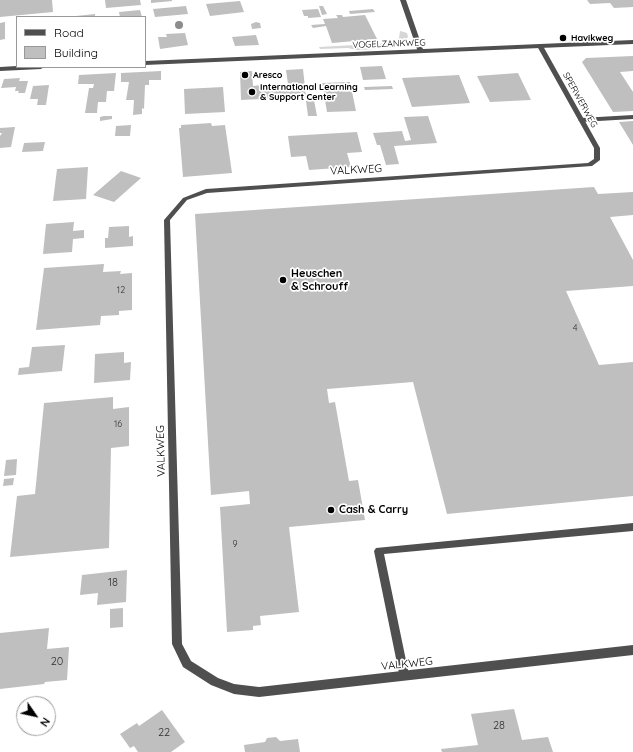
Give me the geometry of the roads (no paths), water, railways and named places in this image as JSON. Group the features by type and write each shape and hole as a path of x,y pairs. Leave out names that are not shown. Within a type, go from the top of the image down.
{"street":[{"path":"403,0 421,52"},
{"name":"VOGELZANKWEG","path":"146,63 633,42"},
{"name":"SPERWERWEG","path":"540,46 597,148 597,160 594,163"},
{"path":"0,69 20,68"},
{"path":"581,120 633,117"},
{"name":"VALKWEG","path":"594,163 584,167 206,192 185,199 167,220 177,644 187,664 215,682 234,689 259,692 633,650"},
{"path":"404,675 379,551 633,527"}],"place":[{"name":"Havikweg","path":"563,38"},
{"name":"Aresco","path":"245,75"},
{"name":"International Learning & Support Center","path":"252,92"},
{"name":"Heuschen & Schrouff","path":"283,280"},
{"name":"Cash & Carry","path":"331,510"}]}
